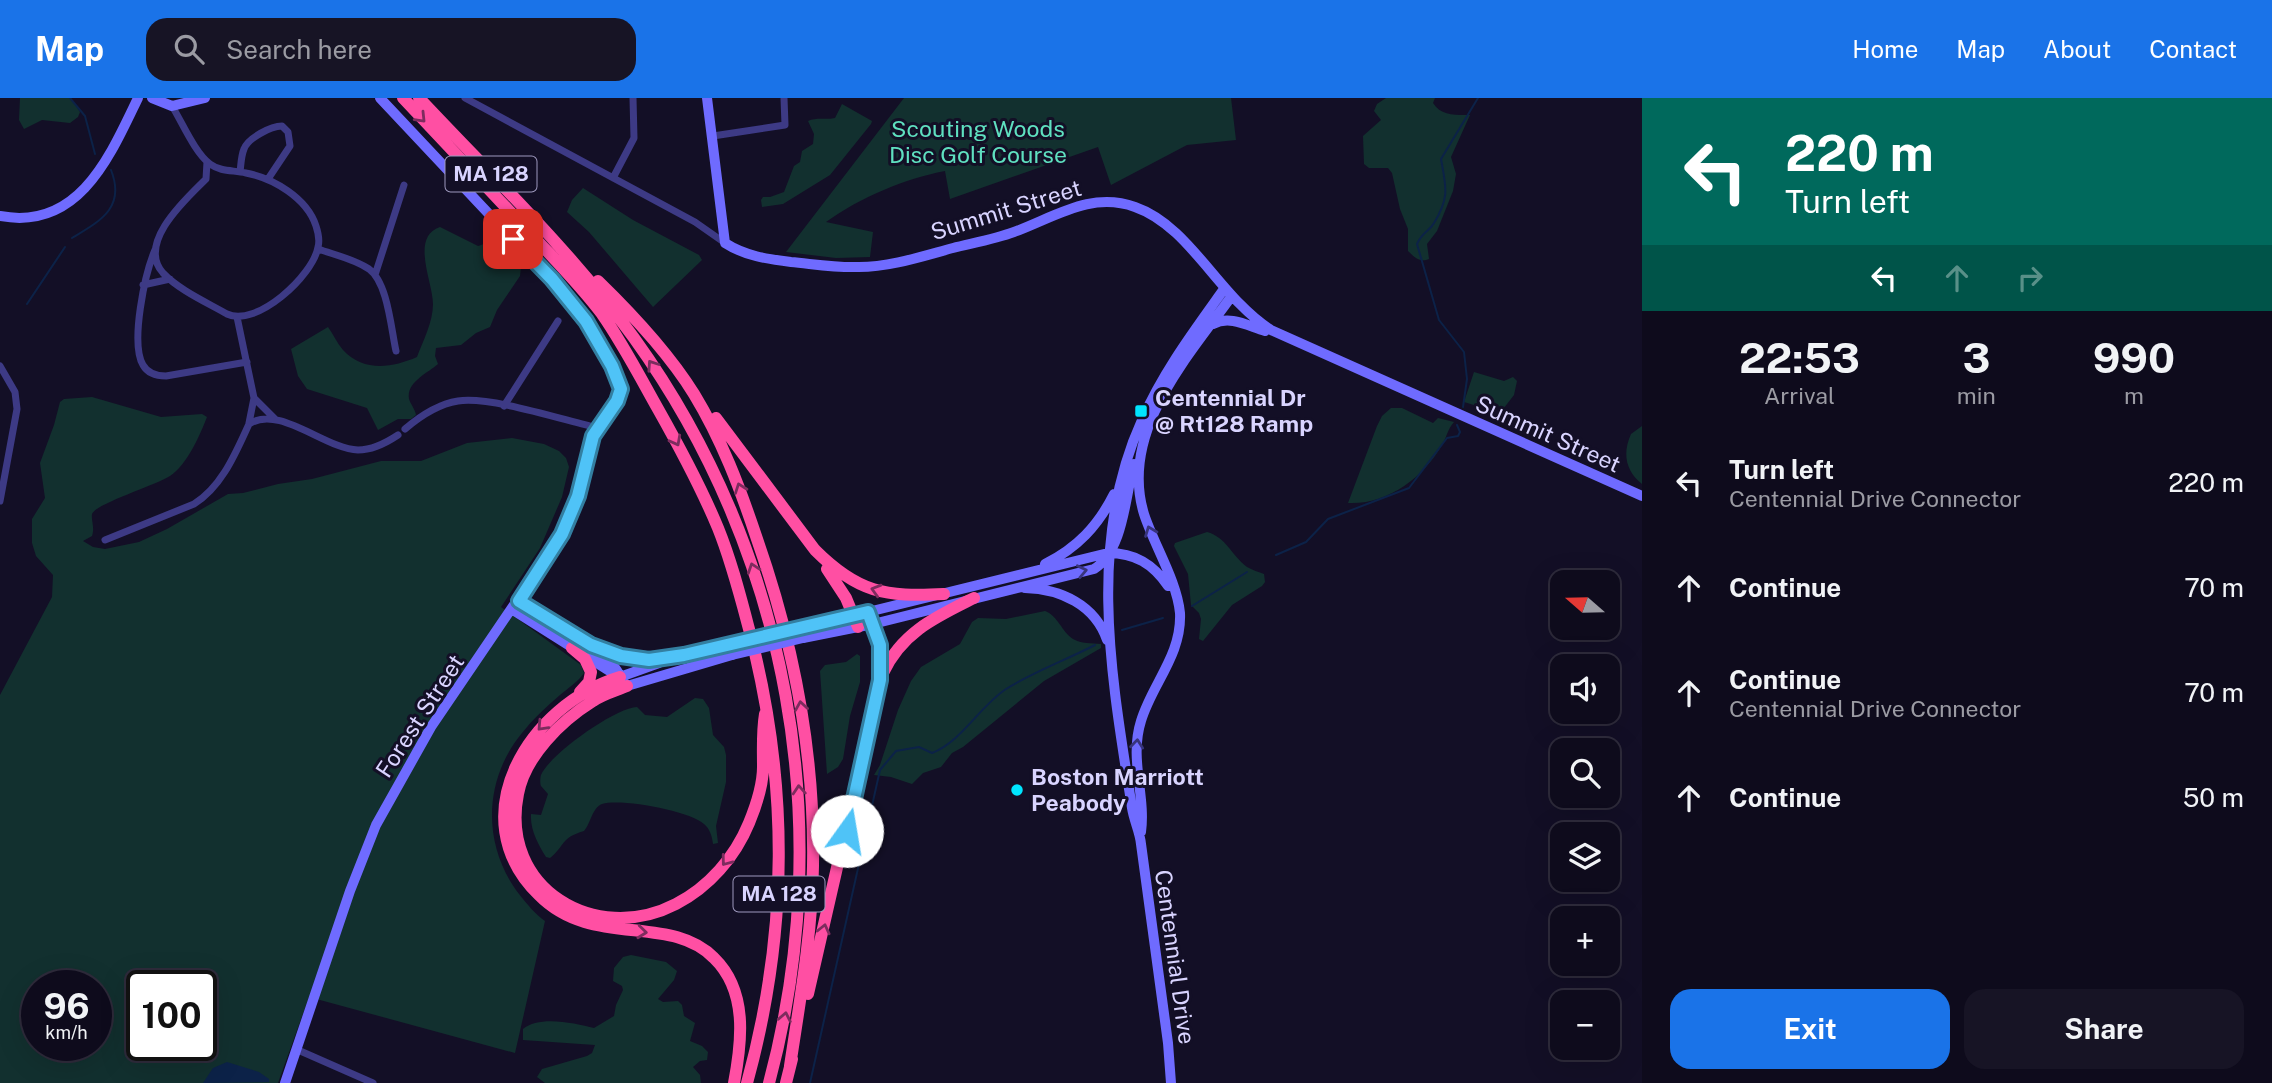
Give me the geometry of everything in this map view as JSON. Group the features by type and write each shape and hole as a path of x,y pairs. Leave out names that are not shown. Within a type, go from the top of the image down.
{"highway":[{"name":"MA 128","path":"402,98 569,274 603,316 687,461 719,531 743,606 766,703 779,806 779,889 769,985 747,1083"},
{"name":"MA 128","path":"421,98 611,307 653,365 688,421 733,513 770,621 791,721 799,796 801,847 795,955 786,1012 769,1083"},
{"path":"529,215 614,296 708,408 841,587 856,621"},
{"path":"690,388 724,448 745,501 781,614 803,716 811,790 813,867 808,946 790,1066"},
{"path":"815,550 834,569 871,589 907,596 944,594"},
{"path":"880,680 893,655 917,628 936,615 974,598"},
{"path":"786,1083 803,1020 880,680 881,654 871,618"},
{"path":"572,641 591,672 586,687 550,718 528,742 513,770 505,809 507,835 514,858 536,893 566,915 604,928 682,938 716,959 734,989 740,1016 734,1083"},
{"path":"623,681 593,701 550,737 523,777 516,807 518,838 537,879 564,904 601,917 632,919 652,915 686,899 721,868 742,838 755,806 763,768 761,735 766,703"},
{"path":"570,701 589,689 623,681"}],"street":[{"path":"0,216 16,218 40,215 65,204 79,194 106,163 138,98"},
{"path":"152,98 172,106 205,98"},
{"name":"Forest Street","path":"285,1083 372,834 431,727 556,545 578,496 588,450 598,428 617,401 621,389 597,340 566,296 380,98"},
{"name":"Summit Street","path":"464,98 695,222 725,243 746,254 771,259 862,267 921,256 1005,235 1082,204 1113,202 1135,206 1163,220 1228,293 1260,323 1289,339 1642,496"},
{"path":"613,178 634,138 633,98"},
{"path":"708,98 725,243"},
{"path":"713,136 785,125 784,98"},
{"path":"158,243 158,264 170,279 227,314 237,317 255,313 286,292 305,273 318,249 317,230 312,216 292,195 268,179 225,170 207,162 172,106"},
{"path":"240,172 243,150 248,142 273,127 282,126 288,132 290,146 268,179"},
{"path":"206,179 207,162"},
{"path":"225,170 206,179 170,216 143,285 139,354 144,366 154,375 174,376 247,362"},
{"path":"375,275 404,185"},
{"path":"318,249 363,266 375,275 383,290 396,351"},
{"path":"363,266 381,253"},
{"path":"143,285 170,279"},
{"name":"Centennial Drive","path":"1140,836 1142,821 1136,742 1141,721 1177,642 1180,614 1177,597 1141,504 1138,472 1143,440 1166,390 1210,326 1228,293"},
{"name":"Centennial Drive","path":"1171,1083 1140,836 1133,812 1112,659 1107,595 1108,554 1121,478 1135,436 1159,384 1228,293"},
{"path":"105,540 194,504 206,496 221,478 249,424 254,398 237,317"},
{"path":"1210,326 1223,319 1230,320 1289,339"},
{"path":"504,406 558,321"},
{"path":"0,366 15,392 18,409 0,502"},
{"path":"254,398 275,419"},
{"path":"249,424 258,419 275,419 353,449 378,446 428,413 452,402 481,401 598,428"},
{"path":"513,610 572,641 621,656 649,660 684,655 801,626 856,621 974,598 1094,569 1118,540 1129,482 1143,440"},
{"path":"1018,575 1048,563 1082,540 1106,509 1121,478"},
{"path":"871,618 944,594 1108,554 1123,554 1144,562 1158,572 1177,597"},
{"path":"1007,589 1038,589 1071,598 1101,626 1112,659"},
{"path":"519,601 623,681"},
{"path":"623,681 803,638 856,621"},
{"path":"623,681 684,655"},
{"path":"298,1050 373,1083"}],"green space":[{"path":"20,98 71,98 80,112 70,123 42,120 24,129 19,120"},
{"name":"Scouting Woods Disc Golf Course","path":"904,98 1231,98 1236,140 1187,145 1111,185 1098,147 950,199 945,171 930,174 868,197 826,222 873,232 870,257 836,258 786,252"},
{"path":"1386,98 1435,98 1433,103 1445,113 1470,115 1451,157 1456,174 1453,191 1437,231 1427,244 1429,259 1426,260 1417,259 1408,251 1408,229 1400,209 1392,173 1388,168 1369,168 1364,164 1363,136 1381,120 1374,111 1377,104"},
{"path":"842,104 872,121 871,124 830,175 783,204 762,207 763,197 784,192 794,166 800,162 802,151 813,144 814,134 808,121 835,118"},
{"path":"583,188 633,220 699,255 702,260 653,307 589,232 567,212 572,200"},
{"path":"440,227 478,246 496,241 521,267 520,276 497,310 490,327 476,333 461,345 436,348 438,364 414,383 409,393 416,415 411,419 398,419 378,430 367,408 307,389 298,376 291,349 328,327 343,350 359,362 378,366 398,364 417,357 433,311 425,261 426,240 431,232"},
{"path":"1474,372 1504,381 1513,377 1517,381 1514,395 1500,413 1464,402"},
{"path":"92,397 161,417 202,414 207,417 192,449 176,471 163,480 103,505 92,514 92,536 83,541 93,547 105,549 139,542 228,494 312,479 381,461 421,461 467,443 512,438 544,444 559,451 566,458 569,467 562,497 540,548 501,607 581,665 584,673 522,733 509,751 494,792 493,834 498,855 519,894 545,921 515,1053 309,997 278,1083 0,1083 0,695 52,597 53,575 36,556 32,543 32,519 45,498 40,463 60,402 64,399"},
{"path":"1391,408 1402,408 1433,423 1438,418 1454,422 1434,457 1414,478 1390,494 1348,503 1377,426 1382,416"},
{"path":"1642,426 1642,484 1632,474 1626,455 1631,434"},
{"path":"1207,532 1224,542 1247,567 1264,574 1265,582 1232,605 1203,641 1199,639 1199,613 1191,605 1188,574 1174,546 1175,543"},
{"path":"1045,611 1073,639 1083,643 1101,644 1101,648 1044,681 952,753 941,767 923,773 912,784 874,775 880,765 898,710 911,681 921,667 960,644 972,622 978,618 1006,619"},
{"path":"857,654 860,656 860,682 850,716 843,759 838,767 827,774 820,671 825,665 846,662"},
{"path":"695,698 703,699 709,708 713,735 724,747 726,755 726,782 716,826 718,843 713,844 708,828 696,819 671,810 639,804 611,803 599,806 584,831 567,839 550,858 546,857 533,831 531,814 541,815 548,794 540,782 547,766 599,723 627,709 637,707 645,715 667,717"},
{"path":"631,955 666,962 677,971 674,980 658,999 663,1002 678,1001 682,1005 684,1016 695,1023 690,1041 708,1052 707,1060 700,1061 693,1067 700,1075 701,1083 545,1083 537,1077 542,1069 587,1056 592,1053 595,1045 523,1040 523,1029 547,1021 594,1028 614,1016 623,990 622,986 613,981 614,968 623,957"}],"water":[{"path":"227,1062 259,1072 269,1079 269,1082 203,1083 213,1068"}],"waterway":[{"path":"70,98 85,116 95,154"},
{"path":"1463,407 1467,379 1464,352 1439,320 1417,244 1432,226 1445,199 1441,159 1478,98"},
{"path":"72,238 101,219 113,204 115,183 111,170"},
{"path":"27,304 65,247"},
{"path":"1276,555 1306,542 1328,519 1409,488 1447,438 1458,436 1460,432 1457,425"},
{"path":"1192,606 1247,572"},
{"path":"1122,630 1163,618"},
{"path":"810,1083 880,770 896,751 919,747 932,753 943,748 1006,689 1095,645"}],"place":[{"name":"Centennial Dr @ Rt128 Ramp","path":"1141,411"},
{"name":"Boston Marriott Peabody","path":"1017,790"}],"route":[{"path":"513,239 552,279 586,321 612,366 621,389 617,401 593,436 572,514 556,545 519,601 591,645 621,656 649,660 684,655 868,612 880,645 880,680 847,831"}]}
